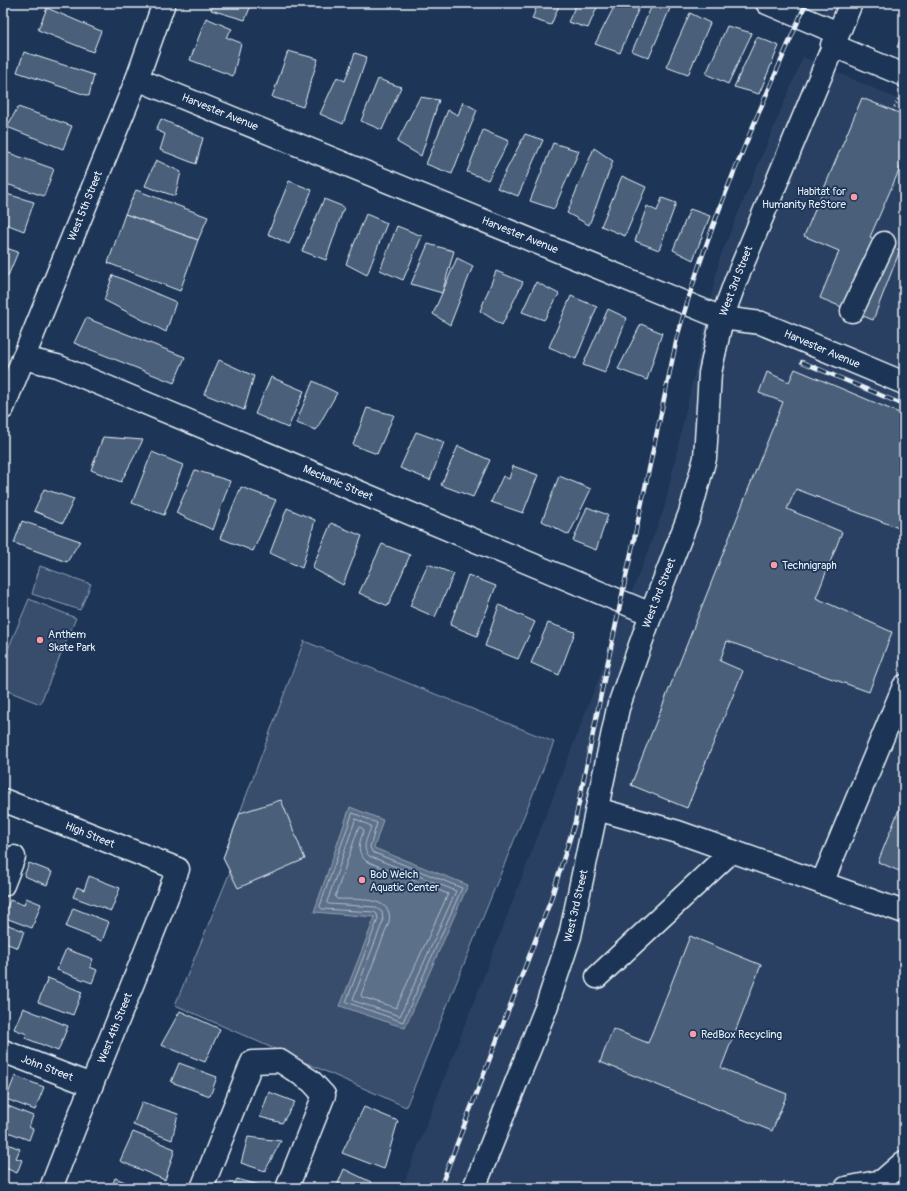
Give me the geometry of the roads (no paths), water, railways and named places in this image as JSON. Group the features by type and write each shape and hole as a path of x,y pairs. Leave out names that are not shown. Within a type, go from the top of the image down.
{"street":[{"name":"West 5th Street","path":"3,408 137,79 164,3"},
{"path":"767,3 835,39 903,84"},
{"name":"West 3rd Street","path":"474,1188 546,1008 570,936 618,708 651,614 690,514 705,458 710,373 722,318 736,280 851,3"},
{"name":"Harvester Avenue","path":"137,79 722,318 761,323 904,383"},
{"path":"852,311 884,243"},
{"name":"Mechanic Street","path":"23,358 57,366 651,614"},
{"path":"822,883 904,686"},
{"name":"High Street","path":"3,800 178,869"},
{"path":"597,809 678,832 904,912"},
{"path":"597,977 732,851"},
{"path":"3,886 14,857"},
{"name":"West 4th Street","path":"51,1188 178,869"},
{"name":"John Street","path":"3,1051 91,1085"},
{"path":"202,1188 252,1062 280,1061 311,1081 324,1095 287,1188"},
{"path":"846,1188 882,1181 904,1162"}],"water":[{"path":"350,807 383,820 374,848 468,885 405,1028 340,1006 375,917 314,912"}],"railway":[{"path":"440,1188 550,902 575,822 677,338 690,295 719,210 806,3"},
{"path":"802,362 904,405"}],"place":[{"name":"Habitat for Humanity ReStore","path":"854,197"},
{"name":"Technigraph","path":"774,565"},
{"name":"Anthem Skate Park","path":"40,640"},
{"name":"Bob Welch Aquatic Center","path":"362,880"},
{"name":"RedBox Recycling","path":"693,1034"}]}
